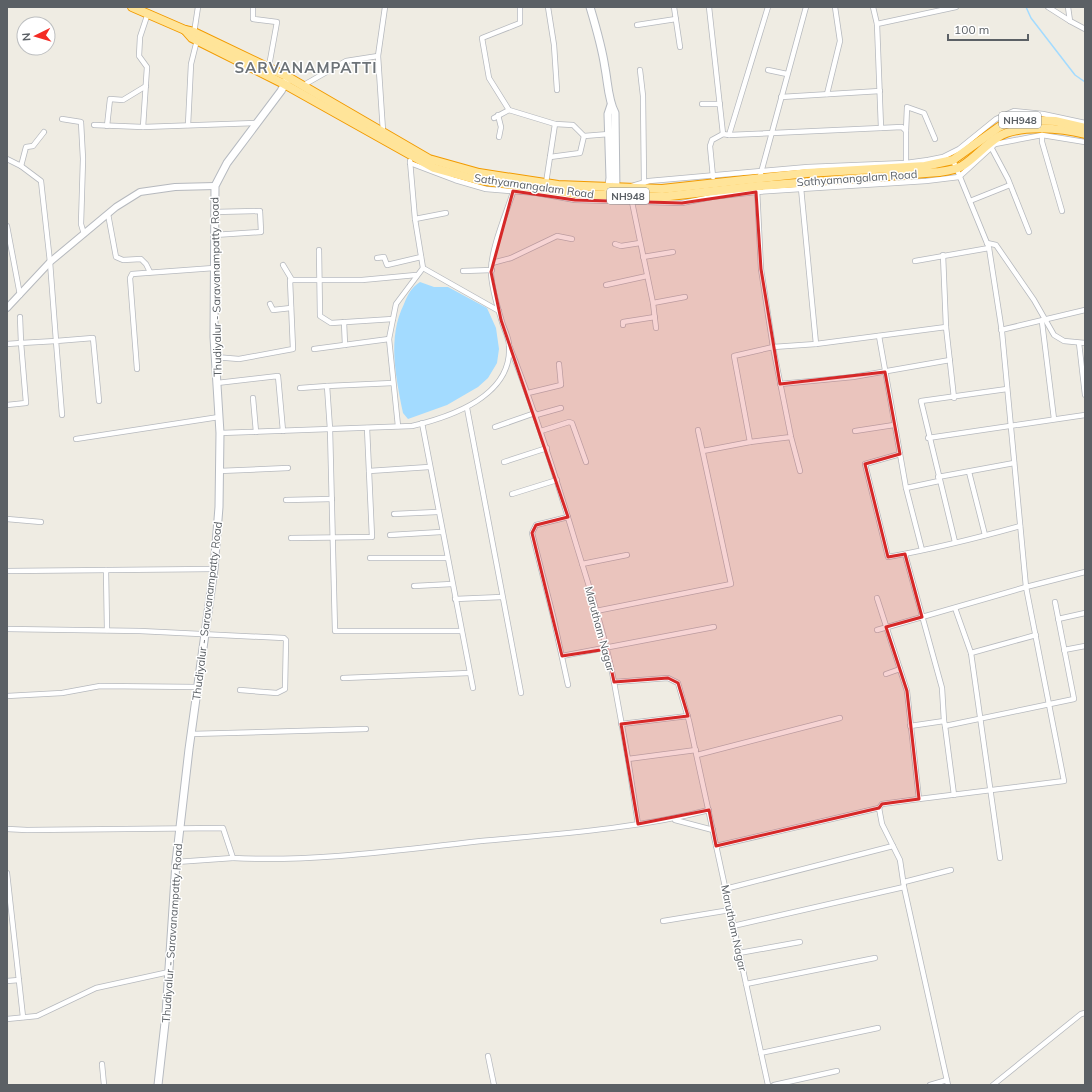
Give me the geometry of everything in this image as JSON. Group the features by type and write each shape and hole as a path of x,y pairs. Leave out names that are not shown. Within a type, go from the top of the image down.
{"highway":[{"name":"Sathyamangalam Road","path":"132,7 185,30 194,37 384,139 410,160 478,180 514,188 580,194 614,191 661,197 759,182 958,172 962,166 1000,136 1011,132 1040,129 1085,134"},
{"name":"NH948","path":"194,37 269,66 429,159 479,173 614,191"},
{"name":"NH948","path":"759,182 925,166 953,160 999,127 1012,121 1055,121 1085,128"}],"main road":[{"path":"590,7 596,26 611,105 616,113 614,191"},
{"name":"Thudiyalur - Saravanampatty Road","path":"158,1085 169,972 176,862 191,734 214,569 219,507 220,433 215,358 215,186 227,163 256,123 282,91 288,77"},
{"path":"611,105 608,114 614,191"}],"street":[{"path":"188,126 191,64 198,7"},
{"path":"253,7 253,19 277,22 269,66"},
{"path":"383,131 378,56 385,7"},
{"path":"520,7 520,22 482,38 489,78 509,110 555,124 573,125 584,136 609,134"},
{"path":"548,7 554,45 557,90"},
{"path":"674,7 680,47"},
{"path":"709,7 723,134"},
{"path":"730,135 768,7"},
{"path":"800,471 780,384 761,269 759,182 806,7"},
{"path":"827,94 840,41 835,7"},
{"path":"873,7 877,24 882,128"},
{"path":"877,24 930,10 956,7"},
{"path":"1048,7 1085,29"},
{"path":"1068,7 1070,21"},
{"path":"143,127 147,67 139,56 140,36 148,13"},
{"path":"637,25 676,19"},
{"path":"302,86 346,61 378,56"},
{"path":"640,70 643,96 644,183"},
{"path":"768,70 787,74"},
{"path":"107,126 110,99 124,100 146,86"},
{"path":"781,96 880,91"},
{"path":"702,104 720,104"},
{"path":"906,163 907,107 924,113 935,139"},
{"path":"500,137 500,127 496,116 509,110"},
{"path":"220,433 367,428 431,422 467,408 495,386 505,370 509,345 499,311 492,263 514,188 575,200 682,203 712,197 808,167 906,163 936,158 952,153 971,140 996,119 1014,111 1043,114 1085,123"},
{"path":"62,119 81,122 84,160 81,224 84,234"},
{"path":"94,125 143,127 256,123"},
{"path":"546,183 555,124"},
{"path":"712,176 710,146 712,140 723,134 771,134 902,127 906,131"},
{"path":"21,166 26,147 33,146 44,132"},
{"path":"614,191 644,183 712,176 801,188 926,181 958,172 995,144 1013,139 1042,135 1085,142"},
{"path":"1042,135 1042,142 1062,211"},
{"path":"550,157 580,153 584,136"},
{"path":"991,147 1010,185 1029,232"},
{"path":"7,159 21,166 41,181 50,262 62,414"},
{"path":"410,160 415,218 423,268"},
{"path":"716,846 879,808 882,804 1064,781 1026,587 1001,330 988,245 953,160"},
{"path":"970,201 1010,185"},
{"path":"7,308 50,262 108,214 140,192 175,187 215,186"},
{"path":"801,188 816,344"},
{"path":"632,202 653,303 656,328"},
{"path":"214,212 260,212 261,232 214,235"},
{"path":"415,218 446,213"},
{"path":"108,214 116,257 123,260 141,260 146,264 150,272"},
{"path":"7,226 20,295"},
{"path":"492,263 511,258 557,236 572,239"},
{"path":"615,244 621,246 640,243"},
{"path":"915,261 988,245 996,245 1034,300 1050,330 1058,338 1064,341 1085,343"},
{"path":"319,250 320,316 332,323 393,319"},
{"path":"643,257 673,252"},
{"path":"943,255 946,327 954,398"},
{"path":"377,258 384,258 387,265 421,257"},
{"path":"283,265 292,280"},
{"path":"137,369 130,278 132,274 214,268"},
{"path":"398,426 389,339 396,304 416,275 423,268"},
{"path":"423,268 499,311"},
{"path":"463,271 492,270"},
{"path":"292,280 362,280 416,275"},
{"path":"606,285 647,276"},
{"path":"215,358 239,359 293,349 290,280 292,280"},
{"path":"653,303 684,297"},
{"path":"270,304 273,310 291,308"},
{"path":"1001,330 1044,321 1085,310"},
{"path":"7,405 26,403 20,317"},
{"path":"623,326 623,322 655,317"},
{"path":"1044,321 1054,419"},
{"path":"344,322 345,345"},
{"path":"750,442 734,356 773,347 816,344 946,327"},
{"path":"879,336 906,488 922,550"},
{"path":"7,344 93,338 99,401"},
{"path":"314,349 389,339"},
{"path":"1079,343 1085,395"},
{"name":"Marutham Nagar","path":"509,345 528,392 568,517 607,649 614,682 668,678 678,683 696,750 768,1085"},
{"path":"780,384 853,377 950,360"},
{"path":"528,392 562,385 559,364"},
{"path":"217,383 278,376 283,431"},
{"path":"300,388 393,383"},
{"path":"327,386 330,429 335,631 461,631"},
{"path":"955,542 928,438 921,401 954,398 1007,389"},
{"path":"253,398 256,432"},
{"path":"467,408 521,693"},
{"path":"495,427 535,414 561,408"},
{"path":"928,438 1085,415"},
{"path":"76,439 219,416"},
{"path":"541,431 569,422 572,423 586,462"},
{"path":"422,423 428,467 473,688"},
{"path":"855,431 894,425"},
{"path":"291,538 372,537 367,428"},
{"path":"596,611 731,584 698,430"},
{"path":"703,451 750,442 791,437"},
{"path":"504,462 546,448"},
{"path":"900,454 865,464 888,557 1020,526"},
{"path":"906,488 938,479 1014,463"},
{"path":"369,471 428,467"},
{"path":"219,471 288,468"},
{"path":"969,472 985,535"},
{"path":"512,494 556,480"},
{"path":"286,500 332,499"},
{"path":"394,514 437,512"},
{"path":"568,517 536,525 532,533 568,685"},
{"path":"7,519 41,522"},
{"path":"390,534 442,532"},
{"path":"905,554 942,688 944,720 954,795"},
{"path":"582,564 627,555"},
{"path":"370,558 446,558"},
{"path":"7,571 214,569"},
{"path":"106,570 107,630"},
{"path":"877,630 1026,587 1085,572"},
{"path":"414,586 452,584"},
{"path":"455,599 502,597"},
{"path":"877,598 907,691 919,799"},
{"path":"946,726 1074,699 1055,602"},
{"path":"956,608 971,653 1000,858"},
{"path":"1058,619 1085,613"},
{"path":"562,656 607,649 714,627"},
{"path":"7,629 107,630 280,636 286,640 285,689 277,693 240,690"},
{"path":"971,653 1036,635"},
{"path":"1064,650 1085,646"},
{"path":"886,674 900,669"},
{"path":"343,678 469,673"},
{"path":"614,682 638,824"},
{"path":"7,696 62,692 100,686 198,687"},
{"path":"621,724 688,716"},
{"path":"697,755 840,718"},
{"path":"910,726 944,720"},
{"path":"191,734 366,728"},
{"path":"628,759 696,750"},
{"path":"879,808 882,824 900,860 948,1085"},
{"path":"176,862 233,858 270,860 354,854 673,820 709,810"},
{"path":"673,820 713,830"},
{"path":"7,829 223,828 233,858"},
{"path":"725,889 893,846"},
{"path":"733,926 904,884 951,870"},
{"path":"7,873 23,1018"},
{"path":"664,921 730,910"},
{"path":"739,953 800,942"},
{"path":"746,984 875,958"},
{"path":"7,1019 37,1016 96,988 169,972"},
{"path":"7,981 19,980"},
{"path":"993,1085 1081,1014 1085,1013"},
{"path":"760,1052 878,1028"},
{"path":"488,1056 494,1085"},
{"path":"102,1064 104,1085"},
{"path":"774,1085 837,1071"},
{"path":"930,1085 947,1080"}],"highlighted area":[{"path":"513,191 575,200 682,203 756,192 761,269 780,384 885,372 900,454 865,464 888,557 905,554 922,617 886,627 907,691 919,799 882,804 879,808 716,846 709,810 638,824 621,724 688,716 678,683 668,678 614,682 607,649 562,656 532,533 536,525 568,517 501,320 491,272"}],"water":[{"path":"420,282 434,287 448,287 487,308 496,328 499,349 497,363 488,378 478,387 447,405 408,419 403,413 394,358 394,344 399,317 405,300 412,289"}],"waterway":[{"path":"1026,7 1031,18 1075,75 1085,82"}],"district":[{"name":"SARVANAMPATTI","path":"306,68"}]}
